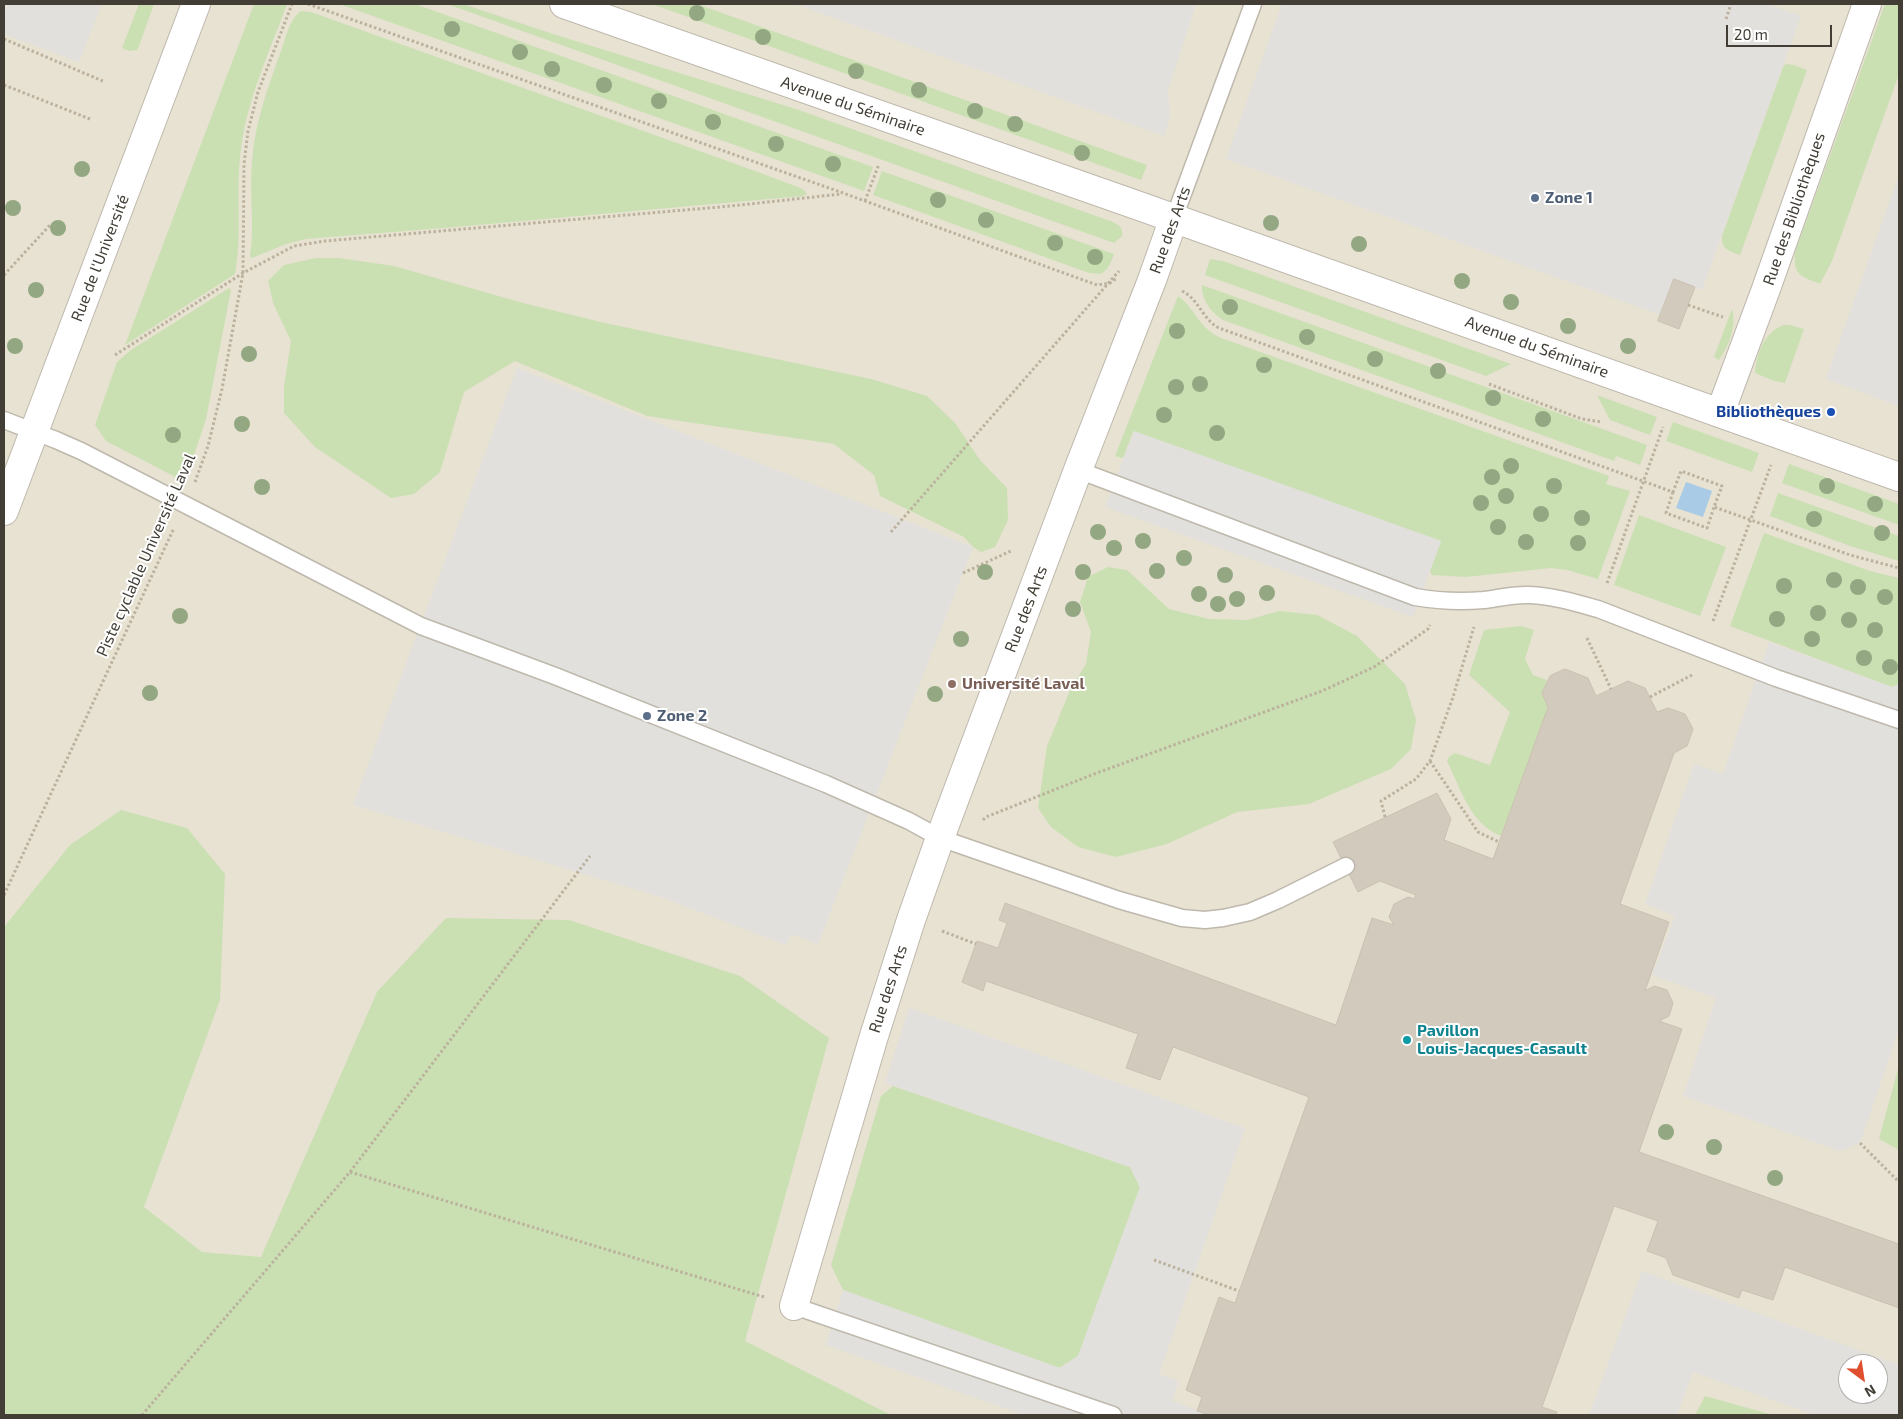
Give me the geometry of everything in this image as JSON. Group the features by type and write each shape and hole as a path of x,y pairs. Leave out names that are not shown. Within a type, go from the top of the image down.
{"street":[{"name":"Rue de l'Université","path":"4,511 196,4"},
{"name":"Avenue du Séminaire","path":"564,4 1174,218 1899,477"},
{"name":"Rue des Bibliothèques","path":"1720,413 1867,4"},
{"name":"Rue des Arts","path":"794,1306 874,1036 911,920 949,841 1078,470 1152,280 1174,218"}],"lane":[{"name":"Rue des Arts","path":"1174,218 1252,4"},
{"path":"4,420 81,451 421,626 555,676 826,784 949,841 1119,900 1182,918 1205,920 1223,918 1250,912 1346,866"},
{"path":"1078,470 1402,593 1438,601 1482,600 1528,595 1575,602 1598,609 1776,678 1899,720"},
{"path":"794,1306 1113,1415"}],"path":[{"name":"Piste cyclable Université Laval","path":"4,895 185,504 208,446 222,389 243,274 244,164 248,132 258,92 292,4"},
{"path":"308,4 844,193 1097,285 1110,283 1119,277"},
{"path":"1726,18 1731,4"},
{"path":"4,39 104,82"},
{"path":"4,85 90,120"},
{"path":"865,201 879,164"},
{"path":"115,355 243,274 294,246 325,241 731,206 844,193"},
{"path":"4,275 51,224"},
{"path":"891,532 1119,271"},
{"path":"1180,290 1188,294 1210,323 1219,328 1673,492"},
{"path":"1688,304 1723,318"},
{"path":"1489,384 1582,419 1602,422"},
{"path":"1607,584 1659,438"},
{"path":"1713,621 1774,458"},
{"path":"1681,470 1722,486 1707,528 1666,513 1673,492 1681,470"},
{"path":"1714,507 1850,555 1899,568"},
{"path":"963,573 1016,549"},
{"path":"1385,817 1381,801 1416,779 1430,761 1453,697 1482,600"},
{"path":"949,841 986,817 1103,771 1282,707 1374,667 1428,629 1438,601"},
{"path":"1587,638 1611,689"},
{"path":"1650,697 1692,675"},
{"path":"1430,761 1478,832 1499,842"},
{"path":"142,1415 350,1172 590,856"},
{"path":"1860,1143 1899,1182"},
{"path":"350,1172 794,1306"},
{"path":"1154,1260 1239,1290"}],"shaded area":[{"name":"Université Laval","path":"4,4 1899,4 1899,1415 4,1415"},
{"path":"8,4 102,4 79,62 4,34 4,14"},
{"path":"795,4 1196,4 1168,90 1170,116 1164,136"},
{"name":"Zone 1","path":"1282,4 1767,4 1801,16 1702,290 1674,280 1661,315 1226,159"},
{"path":"1899,175 1899,406 1826,379"},
{"name":"Zone 2","path":"517,368 973,547 818,944 791,934 786,945 661,897 353,805"},
{"path":"1134,431 1441,541 1413,617 1105,507"},
{"path":"1769,642 1892,687 1899,684 1899,1029 1860,1143 1840,1151 1683,1096 1716,998 1652,975 1675,916 1645,904 1694,764 1723,774"},
{"path":"909,1008 1245,1128 1159,1374 1179,1381 1172,1401 1210,1415 1024,1415 826,1345 843,1290 1060,1368 1078,1356 1140,1187 1130,1167 885,1083"},
{"path":"1642,1271 1869,1354 1838,1354 1838,1404 1888,1404 1888,1361 1899,1365 1899,1415 1815,1415 1693,1372 1677,1415 1589,1415"}],"green space":[{"path":"139,4 154,4 137,50 129,51 122,48"},
{"path":"254,4 287,4 260,75 244,130 239,164 238,243 235,274 125,345"},
{"path":"339,4 415,4 873,167 864,191"},
{"path":"447,4 463,4 553,34 796,109 1113,222 1120,227 1122,236 1114,243"},
{"path":"652,4 697,4 1147,165 1141,180"},
{"path":"1885,4 1899,4 1899,74 1832,261 1820,284 1803,277 1797,271 1795,252"},
{"path":"301,11 311,12 758,172 803,189 807,194 803,196 306,239 286,244 252,258 250,256 252,233 251,173 256,132 267,91 288,29"},
{"path":"1786,64 1807,70 1740,255 1724,247 1722,236 1783,67"},
{"path":"882,171 1114,254 1104,272 1101,274 1089,273 873,195"},
{"path":"316,258 339,258 394,266 523,303 605,323 871,379 927,396 955,423 980,460 1007,488 1008,520 995,547 981,552 973,547 964,537 880,496 874,475 834,444 647,416 515,361 464,392 440,472 414,494 391,498 315,447 284,413 284,386 291,341 273,303 268,281 284,265"},
{"path":"1210,259 1223,261 1511,364 1486,376 1205,275"},
{"path":"1202,285 1647,445 1640,465 1616,456 1614,461 1223,320 1215,314 1205,301"},
{"path":"229,288 231,290 206,419 185,482 106,441 95,425 117,362 131,350"},
{"path":"1178,296 1207,329 1221,338 1609,476 1606,484 1630,491 1598,579 1567,570 1551,568 1466,577 1432,575 1430,571 1441,541 1133,432 1124,456 1122,458 1115,456"},
{"path":"1732,309 1733,328 1726,348 1719,360 1714,357"},
{"path":"1784,325 1804,329 1785,383 1774,381 1755,373 1763,344 1771,333"},
{"path":"1597,395 1657,417 1650,435 1610,420"},
{"path":"1673,422 1759,453 1752,472 1666,441"},
{"path":"1789,464 1899,504 1899,525 1782,483"},
{"path":"1778,493 1899,536 1899,561 1850,546 1770,516"},
{"path":"1639,515 1726,547 1700,616 1614,585"},
{"path":"1764,533 1870,571 1899,578 1899,684 1892,687 1730,626"},
{"path":"1108,567 1127,570 1169,609 1209,619 1247,620 1279,611 1317,615 1357,636 1405,684 1416,720 1411,749 1391,769 1309,804 1237,812 1167,844 1116,857 1078,847 1051,827 1038,808 1047,746 1071,688 1086,664 1091,632 1080,602 1088,577"},
{"path":"1521,626 1534,630 1525,659 1533,675 1547,680 1542,693 1548,707 1501,836 1481,823 1474,814 1462,794 1447,761 1455,753 1490,765 1510,712 1469,675 1484,630"},
{"path":"121,810 187,828 225,874 220,1000 144,1207 202,1252 261,1257 377,992 446,918 569,920 740,976 829,1038 745,1341 891,1415 4,1415 4,927 70,845"},
{"path":"1899,1065 1899,1150 1879,1139"},
{"path":"893,1086 1130,1167 1140,1187 1078,1356 1059,1368 843,1290 831,1265 881,1096"},
{"path":"1705,1396 1773,1415 1695,1415"}],"water":[{"path":"1686,482 1712,491 1703,517 1676,508"}],"building":[{"path":"1674,279 1695,287 1679,329 1658,321"},
{"name":"Pavillon Louis-Jacques-Casault","path":"1565,669 1588,678 1596,696 1628,681 1645,688 1657,712 1668,708 1685,714 1693,729 1687,746 1674,753 1620,904 1669,922 1645,991 1654,986 1667,990 1673,1003 1669,1016 1659,1021 1682,1029 1639,1152 1899,1244 1899,1308 1785,1267 1773,1300 1742,1290 1739,1298 1673,1275 1666,1258 1647,1251 1658,1221 1614,1206 1542,1407 1557,1412 1556,1415 1210,1415 1197,1411 1202,1397 1186,1390 1219,1297 1235,1303 1309,1097 1173,1047 1160,1080 1126,1068 1138,1034 986,981 983,991 962,982 977,941 998,948 1007,923 999,920 1005,903 1336,1025 1372,918 1394,925 1389,917 1394,904 1408,897 1414,899 1416,895 1380,881 1358,892 1333,842 1437,793 1451,819 1444,840 1493,859 1548,707 1542,693 1550,676"}],"place":[{"name":"Zone 1","path":"1535,198"},
{"name":"Bibliothèques","path":"1831,412"},
{"name":"Université Laval","path":"952,684"},
{"name":"Zone 2","path":"647,716"},
{"name":"Pavillon Louis-Jacques-Casault","path":"1407,1040"}]}
